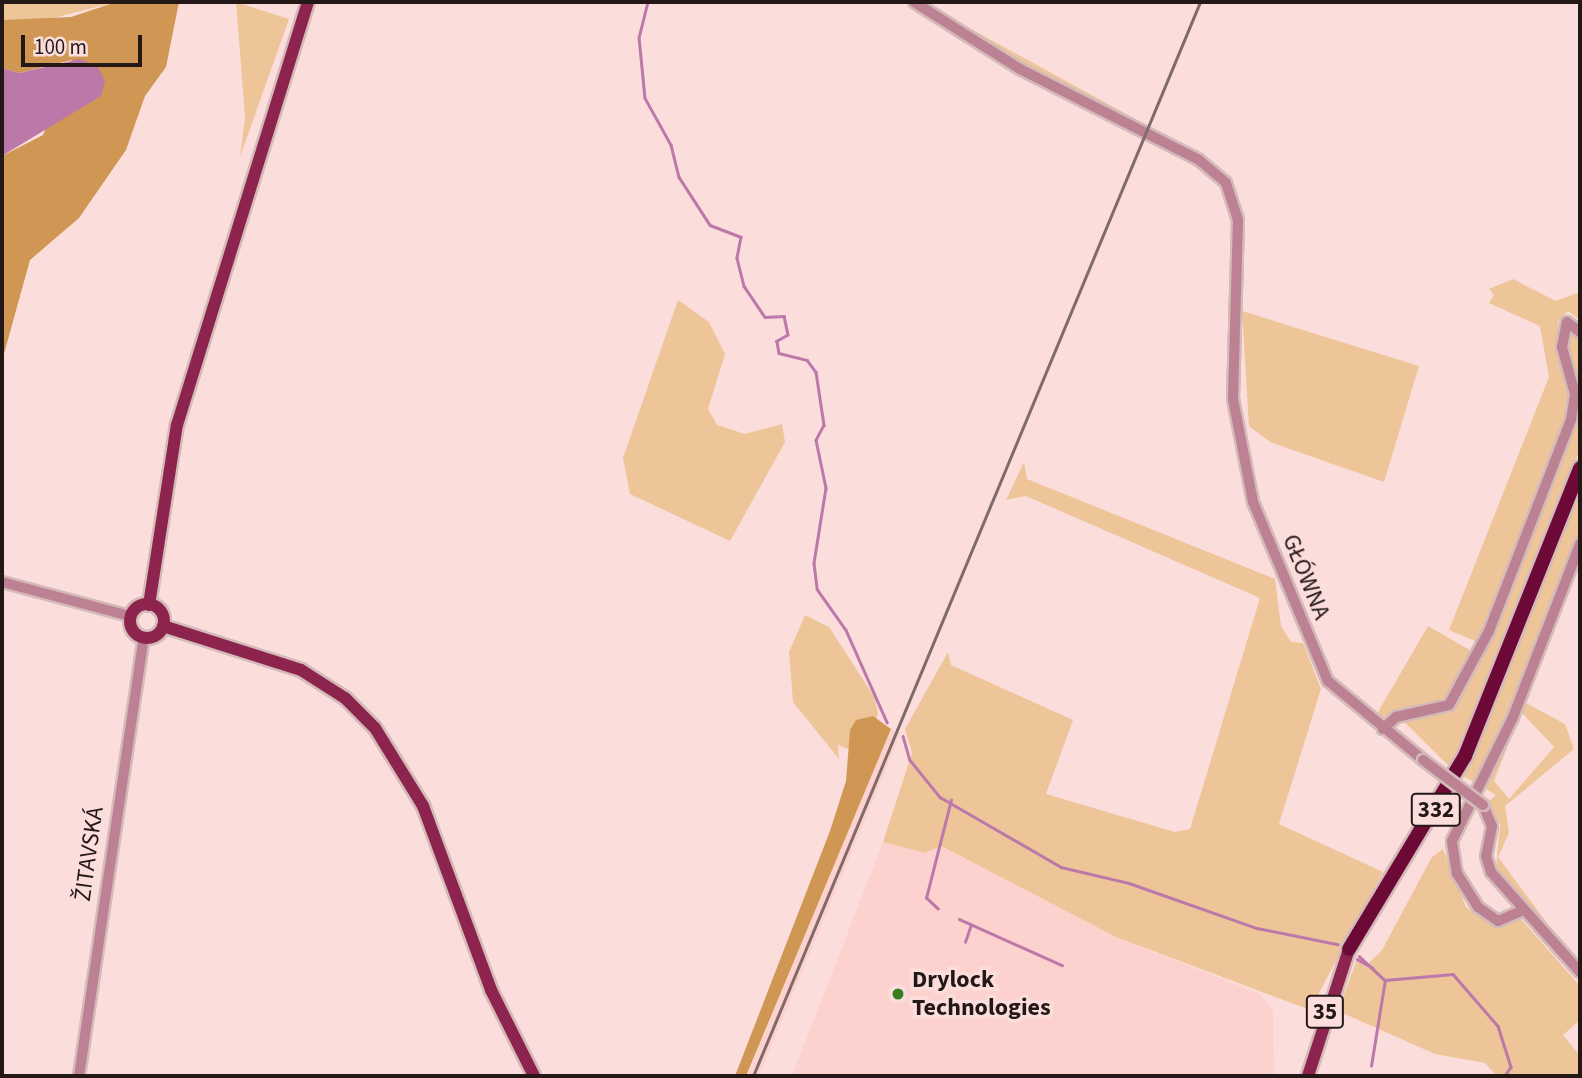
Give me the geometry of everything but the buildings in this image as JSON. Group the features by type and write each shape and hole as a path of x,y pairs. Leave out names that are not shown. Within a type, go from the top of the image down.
{"highway":[{"name":"332","path":"1349,949 1465,756 1580,468"}],"main road":[{"path":"308,2 177,425 149,604 130,616 132,631 144,638 163,626 301,670 345,698 375,729 423,806 491,990 534,1076"},
{"path":"149,604 161,612 163,626"},
{"name":"35","path":"1308,1076 1349,949"}],"street":[{"name":"GŁÓWNA","path":"914,2 1011,64 1214,170 1233,194 1238,220 1233,399 1253,502 1322,672 1383,729 1483,805 1492,826 1487,862 1524,910 1580,972"},
{"path":"1383,729 1396,717 1449,705 1489,631 1570,420 1575,394 1562,346 1567,322 1580,329"},
{"path":"1524,910 1498,921 1478,907 1457,874 1452,841 1513,718 1580,544"},
{"path":"2,582 130,616"},
{"name":"ŽITAVSKÁ","path":"79,1076 144,638"}],"shaded area":[{"path":"2,2 116,2 42,21 2,20"},
{"path":"116,2 179,2 166,67 145,96 126,150 79,218 30,260 2,361 2,156 43,135 72,60 19,73 2,68 2,20 71,17"},
{"path":"236,2 289,19 240,157 245,118"},
{"path":"922,2 1137,120 1135,125 1028,70"},
{"path":"80,59 98,67 105,81 101,96 2,156 2,68 19,73"},
{"path":"1513,279 1556,301 1580,292 1580,320 1568,311 1558,321 1559,328 1580,337 1580,449 1451,768 1395,713 1382,717 1372,711 1378,712 1428,626 1473,652 1477,642 1449,630 1549,377 1540,326 1489,303 1494,295 1489,289"},
{"path":"678,300 709,322 725,354 708,409 717,425 745,434 782,424 785,442 730,541 630,494 623,458"},
{"path":"1242,311 1419,366 1384,482 1270,442 1249,426"},
{"path":"1024,462 1027,479 1275,579 1281,626 1291,642 1303,643 1321,689 1279,824 1383,872 1310,1010 1116,937 941,846 925,853 883,842 912,753 905,729 948,652 951,665 1073,720 1046,794 1175,832 1190,829 1260,598 1026,496 1006,500"},
{"path":"1580,487 1580,561 1526,703 1565,724 1574,749 1505,806 1509,833 1498,857 1558,938 1496,868 1500,825 1488,802 1496,795 1463,776","holes":["1521,712 1554,747 1509,799 1494,781"]},
{"path":"805,615 829,627 875,698 878,714 863,755 838,745 839,759 793,702 789,652"},
{"path":"873,716 891,729 746,1076 735,1076 830,831 846,781 850,730 856,720"},
{"path":"891,729 901,733 759,1076 747,1076"},
{"path":"883,842 925,853 940,846 1116,937 1260,994 1273,1012 1274,1076 792,1076"},
{"path":"1443,849 1466,907 1499,928 1520,918 1580,986 1580,1020 1563,1035 1580,1056 1580,1076 1497,1076 1485,1063 1435,1054 1338,1011 1357,959 1367,965 1382,950 1432,857"}],"waterway":[{"path":"648,2 639,37 645,98 671,145 679,177 710,225 741,237 737,258 744,286 765,317 784,316 788,335 777,341 779,353 807,360 816,372 824,425 816,440 826,488 814,563 817,589 846,630 887,722"},
{"path":"903,736 910,760 940,797 1061,867 1129,883 1257,928 1337,944"},
{"path":"938,909 926,898 951,800"},
{"path":"959,919 1062,965"},
{"path":"965,942 971,925"},
{"path":"1359,956 1385,980 1453,974 1498,1026 1511,1067 1505,1076"},
{"path":"1357,959 1373,968"},
{"path":"1371,1066 1385,980"}],"railway":[{"path":"753,1076 1200,2"}],"place":[{"name":"Drylock Technologies","path":"898,994"}]}
